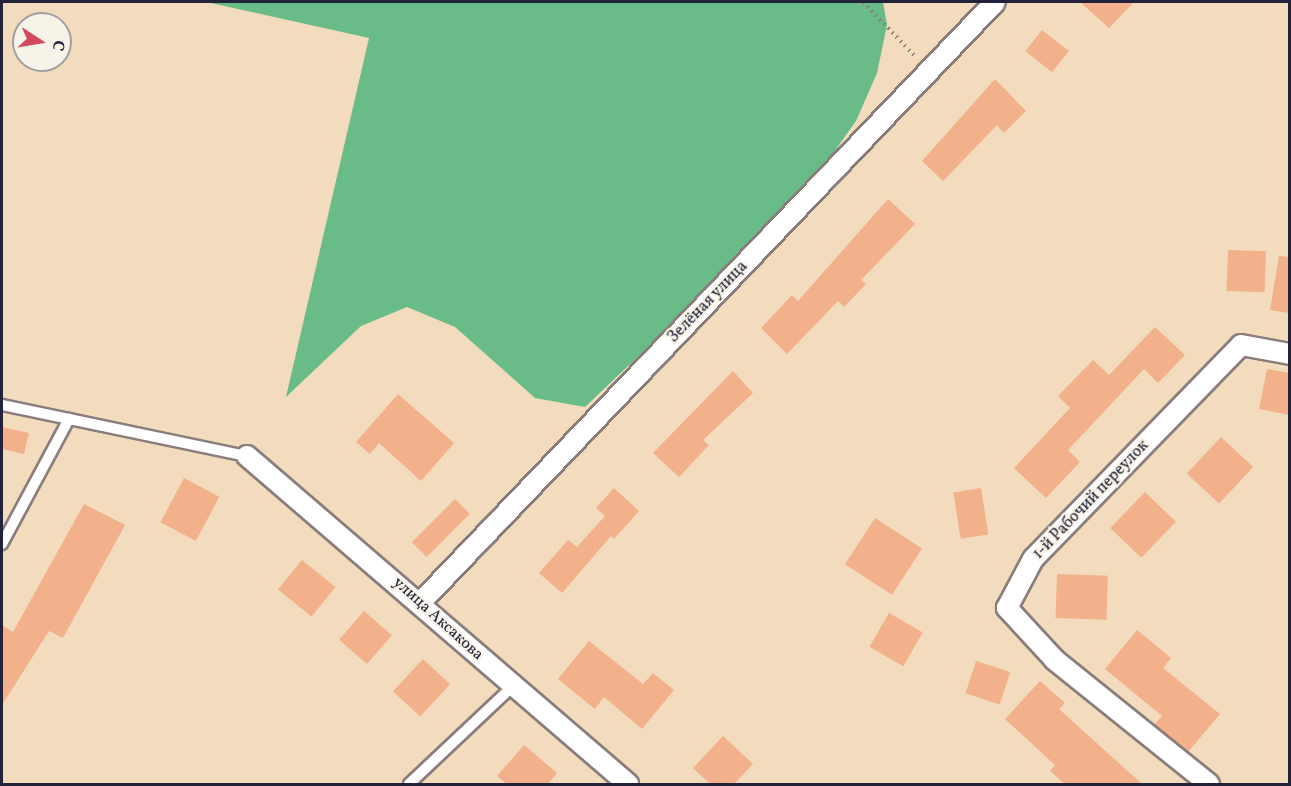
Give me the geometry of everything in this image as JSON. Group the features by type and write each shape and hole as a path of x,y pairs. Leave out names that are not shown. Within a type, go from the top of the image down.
{"street":[{"name":"Зелёная улица","path":"421,602 995,2"},
{"name":"1-й Рабочий переулок","path":"1209,784 1055,660 1006,608 1033,559 1241,345 1290,354"},
{"name":"улица Аксакова","path":"247,456 421,602 513,686 628,784"}],"lane":[{"path":"2,405 247,456"},
{"path":"2,544 69,419"},
{"path":"409,784 513,686"}],"path":[{"path":"863,2 929,71"}],"green space":[{"path":"206,2 883,2 887,25 877,73 856,121 796,206 585,407 535,398 455,327 407,307 361,326 286,397 369,38"}],"building":[{"path":"1080,2 1134,2 1109,28"},
{"path":"1042,30 1069,51 1052,72 1025,51"},
{"path":"995,79 1026,111 1004,133 997,125 943,181 922,161"},
{"path":"888,199 915,224 861,280 866,284 844,307 838,301 787,354 761,328 792,295 798,301"},
{"path":"1228,250 1266,251 1265,292 1227,291"},
{"path":"1279,256 1290,257 1290,313 1270,310"},
{"path":"1155,327 1185,355 1158,383 1144,369 1068,450 1080,462 1046,498 1014,468 1070,408 1058,396 1093,360 1109,375"},
{"path":"1267,369 1290,373 1290,415 1259,409"},
{"path":"733,371 753,393 703,440 709,445 679,477 653,453"},
{"path":"398,394 454,443 421,481 379,443 370,454 356,442"},
{"path":"2,427 29,433 24,454 2,449"},
{"path":"1221,437 1253,467 1219,504 1187,474"},
{"path":"184,478 219,497 196,541 161,522"},
{"path":"614,488 639,511 614,539 611,536 562,593 539,573 568,540 577,547 605,516 596,508"},
{"path":"981,488 988,534 961,539 953,492"},
{"path":"1145,492 1176,522 1141,558 1110,528"},
{"path":"455,499 470,514 427,557 412,542"},
{"path":"84,504 125,525 63,638 49,631 2,705 2,625 13,632"},
{"path":"875,518 922,548 892,595 845,564"},
{"path":"302,560 335,587 312,617 278,590"},
{"path":"1057,574 1108,576 1106,620 1055,618"},
{"path":"364,611 392,635 367,664 339,640"},
{"path":"889,613 923,632 903,666 870,647"},
{"path":"1137,630 1171,658 1163,668 1220,714 1188,752 1154,725 1162,716 1105,669"},
{"path":"589,641 643,684 653,673 674,690 642,729 604,697 595,709 558,679"},
{"path":"423,659 450,684 420,716 393,691"},
{"path":"976,661 1010,672 1000,704 965,693"},
{"path":"1040,681 1065,703 1059,709 1142,784 1065,784 1050,771 1055,765 1005,719"},
{"path":"723,736 753,764 734,784 710,784 693,768"},
{"path":"524,745 557,773 548,784 507,784 497,776"}]}
